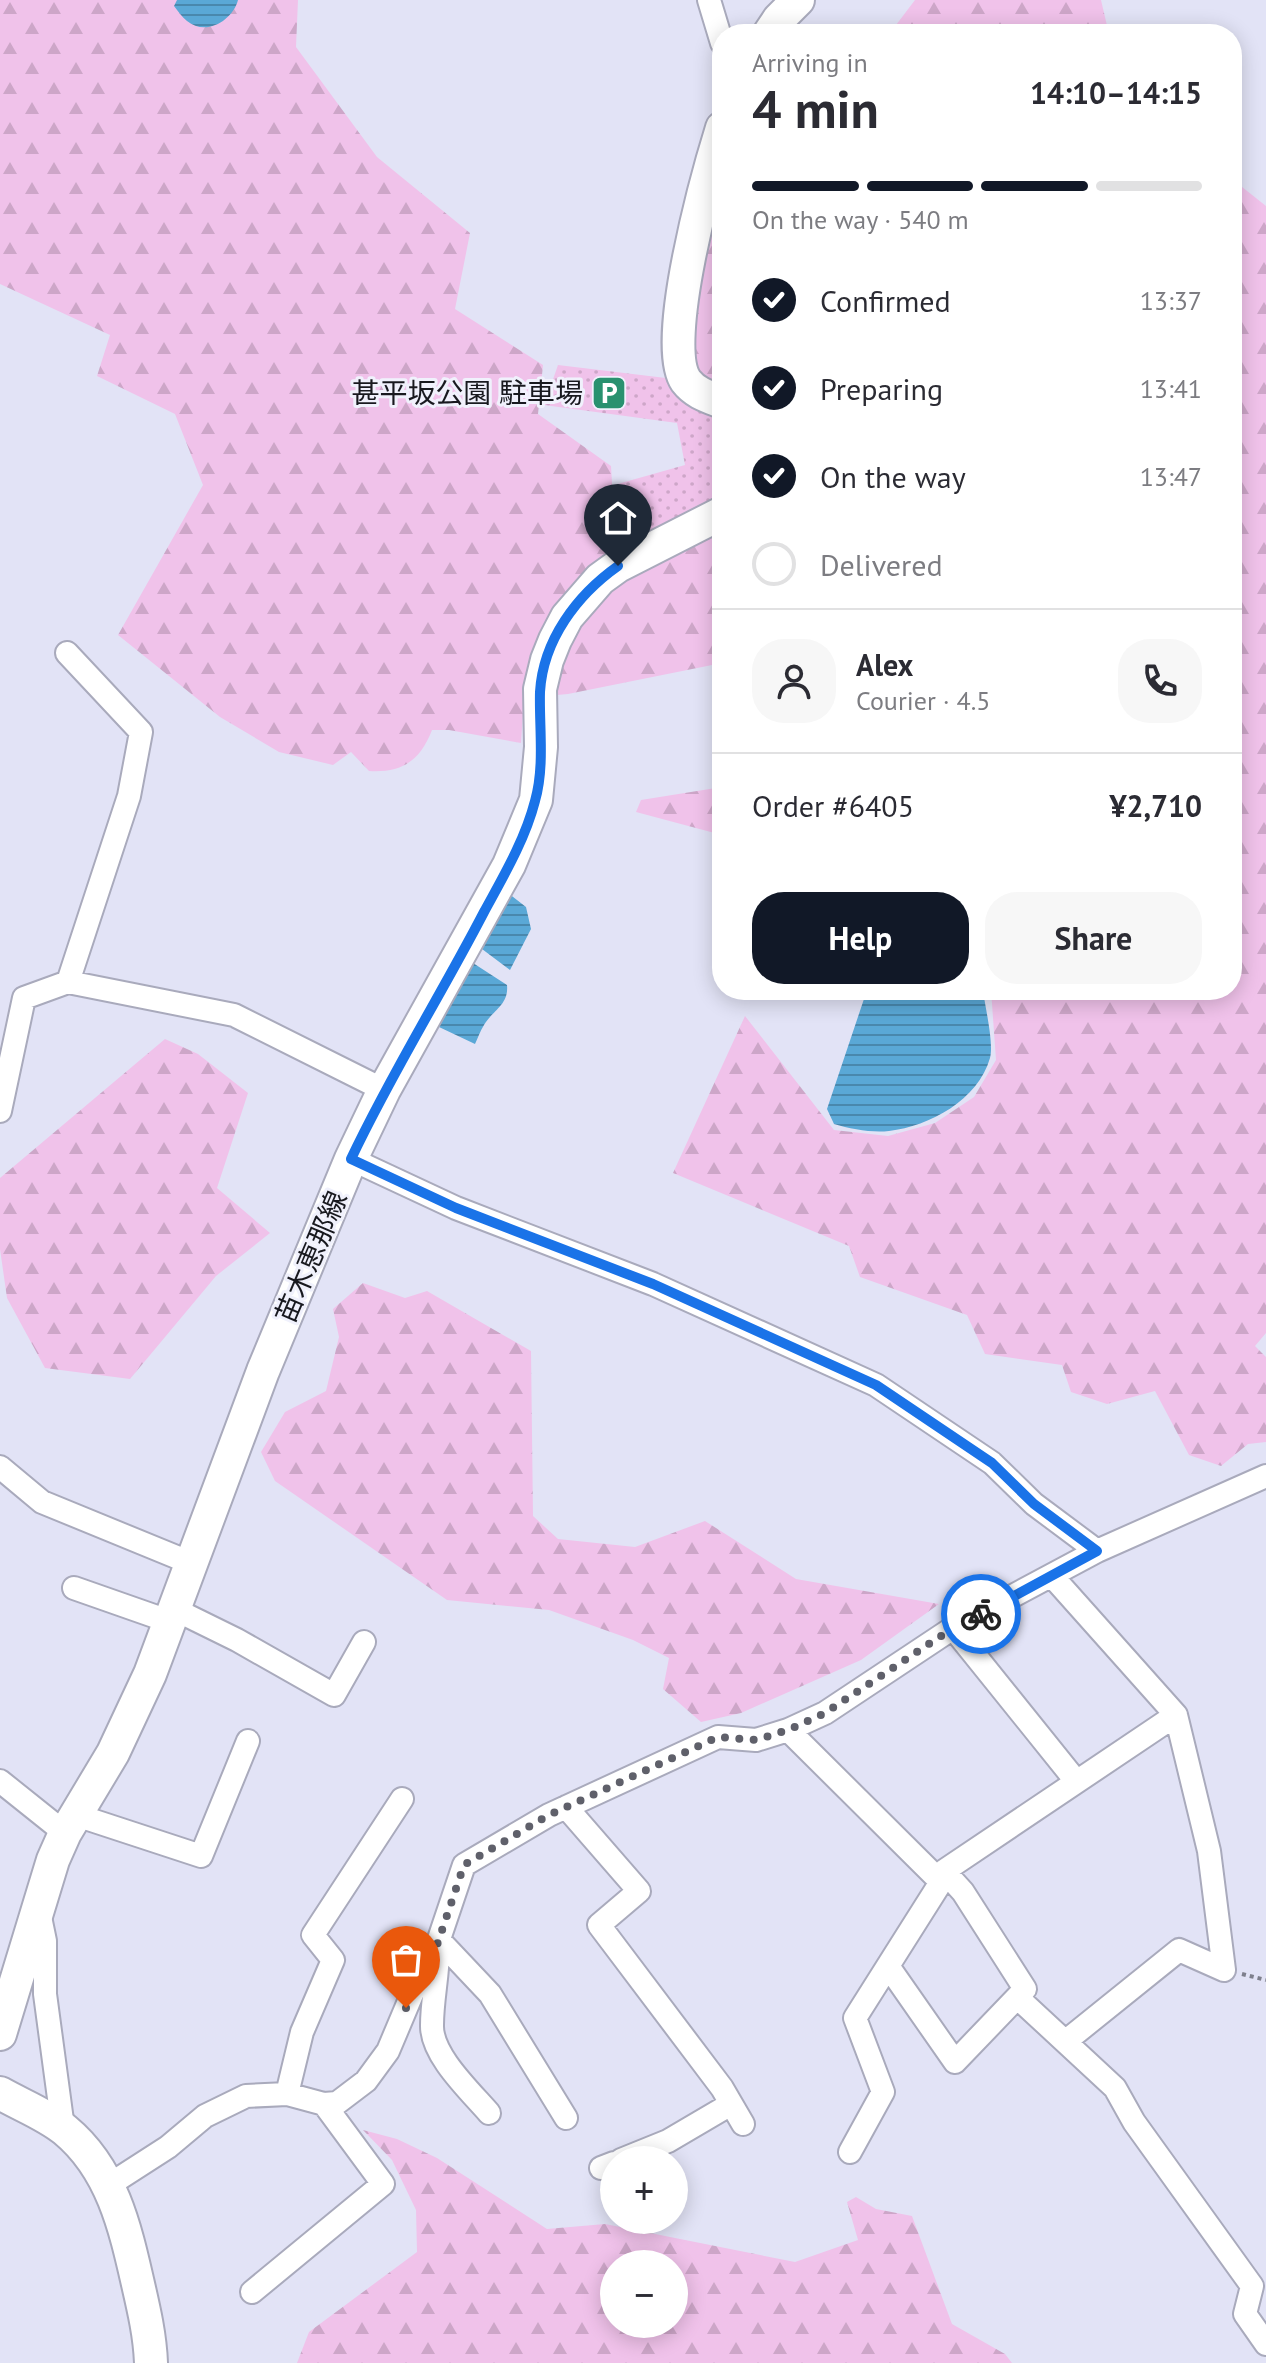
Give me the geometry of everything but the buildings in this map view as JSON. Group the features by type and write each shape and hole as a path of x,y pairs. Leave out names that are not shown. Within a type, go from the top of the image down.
{"main road":[{"path":"776,24 798,0"},
{"path":"712,168 693,243 678,324 679,361 684,379 698,393 712,398"},
{"name":"苗木恵那線","path":"0,2034 53,1860 70,1824 113,1753 173,1616 263,1371 351,1159 384,1090 509,865 536,800 541,747 540,689 547,660 567,617 600,579 618,566 712,518"},
{"path":"0,2093 63,2128 88,2153 109,2185 129,2242 150,2338 151,2363"}],"street":[{"path":"709,0 716,24"},
{"path":"67,653 141,732 129,796 68,982"},
{"path":"0,1111 24,998 68,982 234,1015 384,1090"},
{"path":"351,1159 456,1208 653,1284 876,1385 992,1463 1034,1504 1097,1551"},
{"path":"0,1467 42,1502 191,1563"},
{"path":"109,2185 168,2147 205,2116 246,2096 287,2094 324,2104 337,2103 366,2081 388,2051 439,1940 464,1865 566,1807 718,1737 756,1740 825,1713 953,1628 1097,1551 1266,1476"},
{"path":"1052,1576 1176,1715 1209,1851 1224,1970 1179,1950 1066,2041"},
{"path":"74,1588 173,1616 237,1640 334,1695 364,1642"},
{"path":"953,1628 1076,1781"},
{"path":"850,2152 883,2092 855,2018 943,1876 1076,1781 1176,1715"},
{"path":"788,1730 963,1892 1025,1989 955,2062 888,1966"},
{"path":"0,1781 70,1824 201,1856 248,1741"},
{"path":"287,2094 302,2032 333,1960 313,1935 402,1799"},
{"path":"566,1807 639,1891 599,1925 743,2124"},
{"path":"39,1911 45,1941 45,1994 63,2128"},
{"path":"439,1940 438,1981 431,2028 443,2059 489,2113"},
{"path":"439,1940 490,1994 566,2118"},
{"path":"1018,1998 1115,2088 1134,2122 1252,2286 1245,2314 1266,2344"},
{"path":"252,2292 383,2184 324,2104"},
{"path":"656,2146 731,2104"}],"green space":[{"path":"0,0 298,0 296,47 377,157 470,233 455,309 543,365 538,414 611,466 615,534 645,558 712,527 712,665 568,694 524,698 521,743 449,730 432,730 415,757 391,770 369,771 351,752 333,765 279,752 220,717 118,635 203,485 175,414 97,376 110,335 0,284"},
{"path":"915,0 1101,0 1107,24 897,24"},
{"path":"1242,187 1266,206 1266,1333 1255,1346 1266,1357 1266,1442 1248,1444 1221,1466 1189,1455 1155,1391 1107,1404 1071,1392 1062,1365 985,1354 967,1315 860,1277 849,1246 673,1173 745,1016 834,1130 888,1136 935,1123 974,1097 996,1060 992,1000 1242,1000"},
{"path":"712,214 712,452 691,355 698,268"},
{"path":"558,365 674,379 712,404 712,509 624,551 607,487 685,465 677,423 544,405"},
{"path":"712,789 712,832 636,812 641,800"},
{"path":"165,1039 198,1054 248,1093 217,1188 270,1233 216,1276 130,1379 45,1368 7,1298 0,1249 0,1178"},
{"path":"363,1283 405,1298 427,1291 531,1351 533,1516 558,1539 635,1547 705,1521 796,1579 939,1604 861,1660 741,1713 701,1722 663,1689 669,1658 633,1640 549,1610 447,1600 275,1481 261,1452 285,1412 326,1391 339,1337 333,1309"},
{"path":"363,2130 397,2139 437,2158 547,2229 600,2224 600,2234 655,2234 795,2262 858,2240 847,2202 856,2197 876,2209 912,2216 952,2324 1005,2354 1012,2363 297,2363 309,2332 417,2252 416,2210 392,2160"}],"water":[{"path":"177,0 238,0 225,20 202,27 194,26 183,18 174,6"},
{"path":"508,893 526,907 531,929 510,970 478,946"},
{"path":"473,963 507,985 506,998 484,1025 475,1044 439,1027"},
{"path":"864,1000 985,1000 990,1058 975,1086 950,1108 936,1117 889,1131 854,1129 834,1124 827,1109"}],"way so far":[{"path":"406,2008 436,1948 464,1865 549,1815 718,1737 756,1740 825,1713 953,1628 981,1614"}],"place":[{"name":"甚平坂公園 駐車場","path":"609,393"}],"route":[{"path":"618,566 580,598 555,640 540,689 541,747 536,800 509,865 384,1090 351,1159 456,1208 653,1284 876,1385 992,1463 1034,1504 1097,1551 981,1614"}]}
